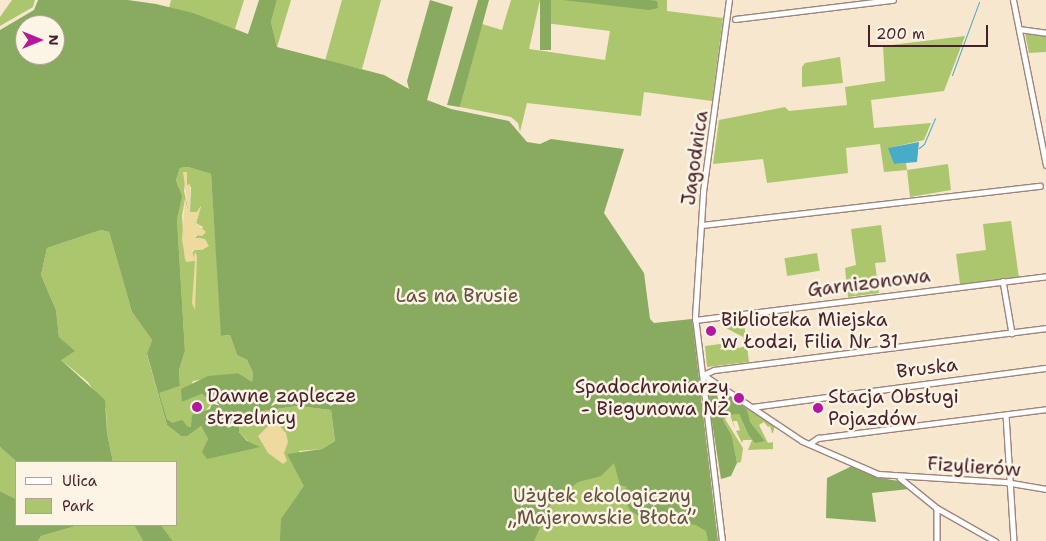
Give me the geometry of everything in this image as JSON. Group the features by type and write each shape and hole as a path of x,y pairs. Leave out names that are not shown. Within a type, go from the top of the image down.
{"street":[{"name":"Jagodnica","path":"703,374 695,320 702,224 729,0"},
{"path":"734,19 893,0"},
{"path":"1014,0 1046,165"},
{"path":"1019,30 1046,33"},
{"path":"702,224 1040,186"},
{"name":"Garnizonowa","path":"695,320 1046,276"},
{"path":"1004,281 1012,333"},
{"path":"722,541 703,374 714,370 1046,328"},
{"name":"Bruska","path":"752,407 1046,368"},
{"name":"Fizylierów","path":"703,374 809,444 878,474 900,478 1010,483 1046,489"},
{"path":"809,444 818,438 1046,409"},
{"path":"1006,415 1014,541"},
{"path":"900,478 937,508 995,541"},
{"path":"937,508 937,541"}],"green space":[{"path":"12,0 35,0 33,7 19,15 15,15 15,17 0,26 0,17"},
{"name":"Las na Brusie","path":"38,0 128,0 156,4 193,13 248,34 259,0 277,0 271,22 277,47 384,75 409,89 407,81 430,0 453,7 427,100 451,109 509,121 527,142 540,144 551,139 624,149 604,213 644,273 650,319 654,323 692,319 718,541 708,541 706,531 696,525 640,517 630,510 622,492 627,487 620,485 614,463 601,476 578,482 551,504 534,541 280,541 281,519 304,486 287,454 322,449 335,441 331,410 297,406 249,413 240,418 239,432 247,441 260,447 207,459 202,452 208,439 201,426 187,436 181,436 167,425 147,354 152,340 132,312 109,232 101,230 47,248 41,275 56,310 59,337 75,351 61,360 105,400 107,433 113,461 16,461 0,447 0,30 15,21 15,65 65,65 65,15 26,15 34,10","holes":["188,167 211,174 221,336 230,335 237,355 247,360 253,373 252,382 238,373 208,376 181,389 182,402 202,394 212,403 210,409 192,415 191,427 187,426 182,420 172,423 167,419 159,393 180,386 179,370 185,351 177,219 182,196 176,180 180,168"]},
{"path":"171,0 244,0 235,29 169,8"},
{"path":"277,0 291,0 277,47 271,22"},
{"path":"342,0 381,0 362,69 325,61"},
{"path":"478,0 489,0 460,107 447,105"},
{"path":"511,0 540,0 529,49 605,60 610,31 545,23 551,0 667,0 667,11 723,18 712,101 644,92 641,116 527,103 520,132 518,123 511,117 460,107 482,24 502,30"},
{"path":"540,0 551,0 551,50 540,50"},
{"path":"563,0 649,0 657,1 658,8 649,10"},
{"path":"1025,33 1046,36 1046,52 1029,53"},
{"path":"965,36 944,91 871,100 874,128 931,123 924,140 889,148 894,164 906,163 907,170 884,172 880,144 846,148 848,173 767,183 763,159 713,164 719,120 785,107 789,111 847,105 845,87 885,81 883,46"},
{"path":"840,57 843,83 802,87 802,67 805,63"},
{"path":"948,164 951,190 910,197 907,170"},
{"path":"188,167 211,174 222,336 230,335 237,355 247,360 253,373 252,383 238,373 193,381 182,402 202,394 212,403 192,427 172,424 167,419 158,393 180,386 179,370 185,351 177,219 179,187 176,180 180,168","holes":["186,175 187,185 191,187 190,212 197,212 201,206 196,223 203,227 195,238 205,239 185,260 182,216 185,199 188,211 184,191"]},
{"path":"1011,221 1019,278 960,284 956,254 986,250 983,224"},
{"path":"881,225 886,262 875,263 879,293 848,297 845,268 856,265 851,229"},
{"path":"101,230 109,232 132,312 152,340 147,355 167,425 181,436 201,426 208,439 204,450 248,441 239,432 240,418 249,413 297,406 331,410 335,441 322,449 299,451 305,487 285,541 173,541 162,526 178,526 178,461 113,461 107,433 106,409 88,382 60,359 74,351 59,337 56,310 41,275 47,248"},
{"path":"817,253 820,271 787,276 784,258"},
{"path":"743,316 749,362 707,367 705,346 728,343 729,347 737,343 738,348 743,347 743,337 726,328 725,319"},
{"path":"710,381 747,409 750,422 765,441 755,443 748,434 739,414 726,415 723,420 732,436 737,463 731,476 721,479 708,397"},
{"path":"747,409 775,425 772,433 770,426 768,427 764,422 759,425 768,443 773,442 773,449 748,450 752,440 743,440 742,443 736,431 740,430 737,421 733,421 735,429 730,415 725,419 743,448 741,462 737,463 732,436 723,420 726,415 732,412 739,414 748,434 765,441 749,422"},
{"path":"0,447 16,461 15,498 0,491"},
{"name":"Użytek ekologiczny „Majerowskie Błota”","path":"616,456 711,518 713,541 528,541 534,503"},
{"path":"852,466 880,478 899,481 909,489 872,493 876,522 826,518 827,478"},
{"path":"0,491 15,498 15,526 76,526 41,536 38,541 0,541"},
{"path":"76,526 135,526 143,541 38,541 41,536"},
{"path":"135,526 162,526 173,541 143,541"}],"sand":[{"path":"183,172 187,172 187,185 190,184 190,212 197,212 201,206 196,223 206,232 202,236 195,235 195,238 205,239 209,246 202,250 192,250 194,258 195,251 197,256 195,310 192,303 195,261 186,262 182,240 185,198 187,211 188,208"},
{"path":"268,413 286,433 288,442 284,453 287,461 283,464 268,453 258,436 269,425 266,415"}],"water":[{"path":"919,142 917,162 894,164 888,148"}],"waterway":[{"path":"952,75 979,2"},
{"path":"919,148 924,144 935,118"}],"place":[{"name":"Biblioteka Miejska w Łodzi, Filia Nr 31","path":"711,331"},
{"name":"Spadochroniarzy - Biegunowa NŻ","path":"739,398"},
{"name":"Dawne zaplecze strzelnicy","path":"197,407"},
{"name":"Stacja Obsługi Pojazdów","path":"818,408"}]}
